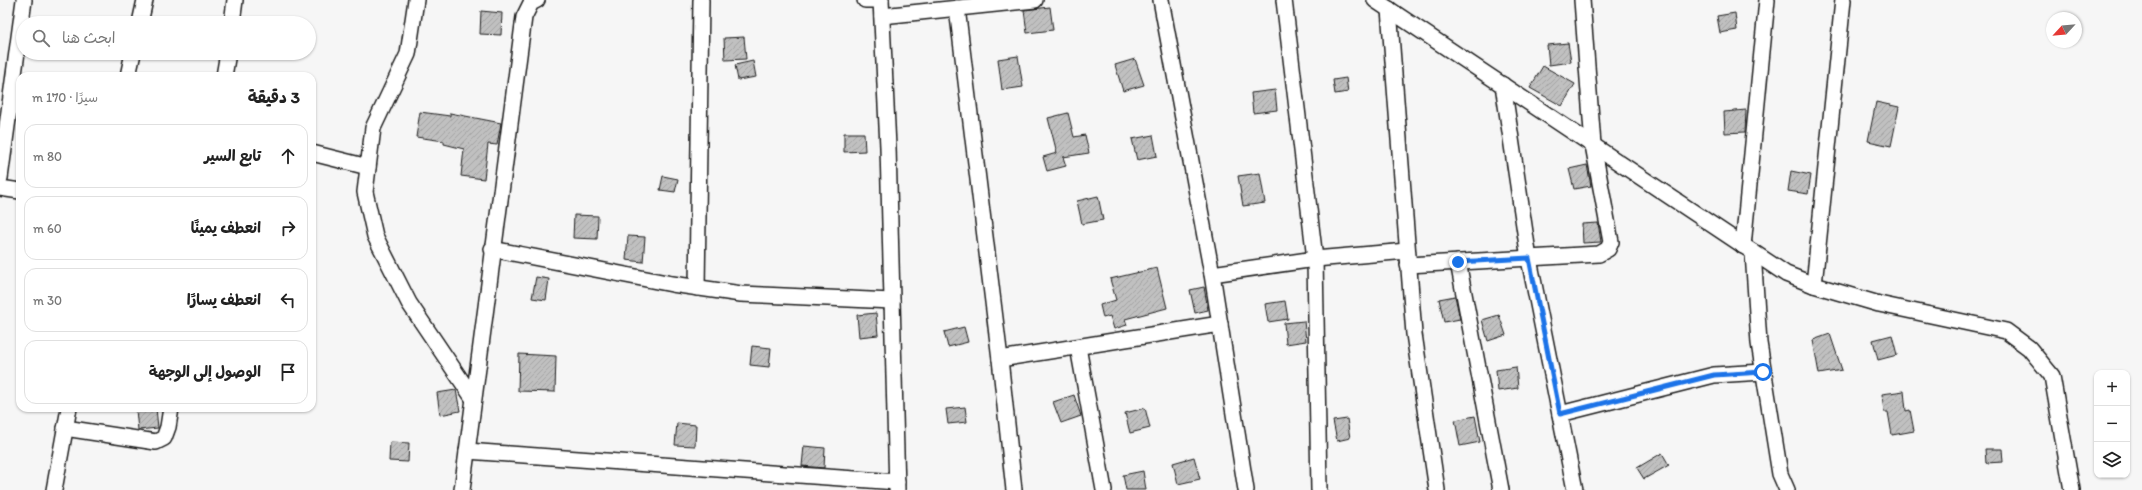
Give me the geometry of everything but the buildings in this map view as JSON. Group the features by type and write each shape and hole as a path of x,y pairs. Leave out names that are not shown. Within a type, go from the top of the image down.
{"street":[{"path":"22,16 24,0"},
{"path":"142,16 145,0"},
{"path":"233,16 235,0"},
{"path":"416,0 408,54 373,128 365,192 375,236 409,303 473,398"},
{"path":"462,490 492,249 524,17 531,3 537,0"},
{"path":"698,288 701,0"},
{"path":"467,452 897,486 888,147 881,0 866,0"},
{"path":"882,16 1035,0"},
{"path":"1161,0 1212,274 1246,490"},
{"path":"1284,0 1315,259 1319,490"},
{"path":"1376,0 1786,274 1814,285 1879,304 2006,331 2029,348 2052,376 2072,490"},
{"path":"1212,274 1315,259 1408,258 1458,262 1599,254 1608,249 1610,242 1593,145 1582,0"},
{"path":"1767,0 1748,249 1763,372 1780,474 1787,490"},
{"path":"1814,285 1843,0"},
{"path":"957,8 1000,360 1014,490"},
{"path":"1389,9 1414,334 1437,490"},
{"path":"0,178 16,53"},
{"path":"129,72 131,60"},
{"path":"225,72 227,60"},
{"path":"1503,85 1529,258 1575,490"},
{"path":"316,154 368,167"},
{"path":"0,188 16,190"},
{"path":"492,249 698,288 741,294 892,301"},
{"path":"1458,262 1501,490"},
{"path":"1000,360 1220,324"},
{"path":"1078,347 1104,490"},
{"path":"1560,414 1714,375 1763,372"},
{"path":"54,490 68,412"},
{"path":"65,428 156,442 164,438 168,427 170,412"}],"route":[{"path":"1458,262 1529,258 1560,414 1714,375 1763,372"}]}
